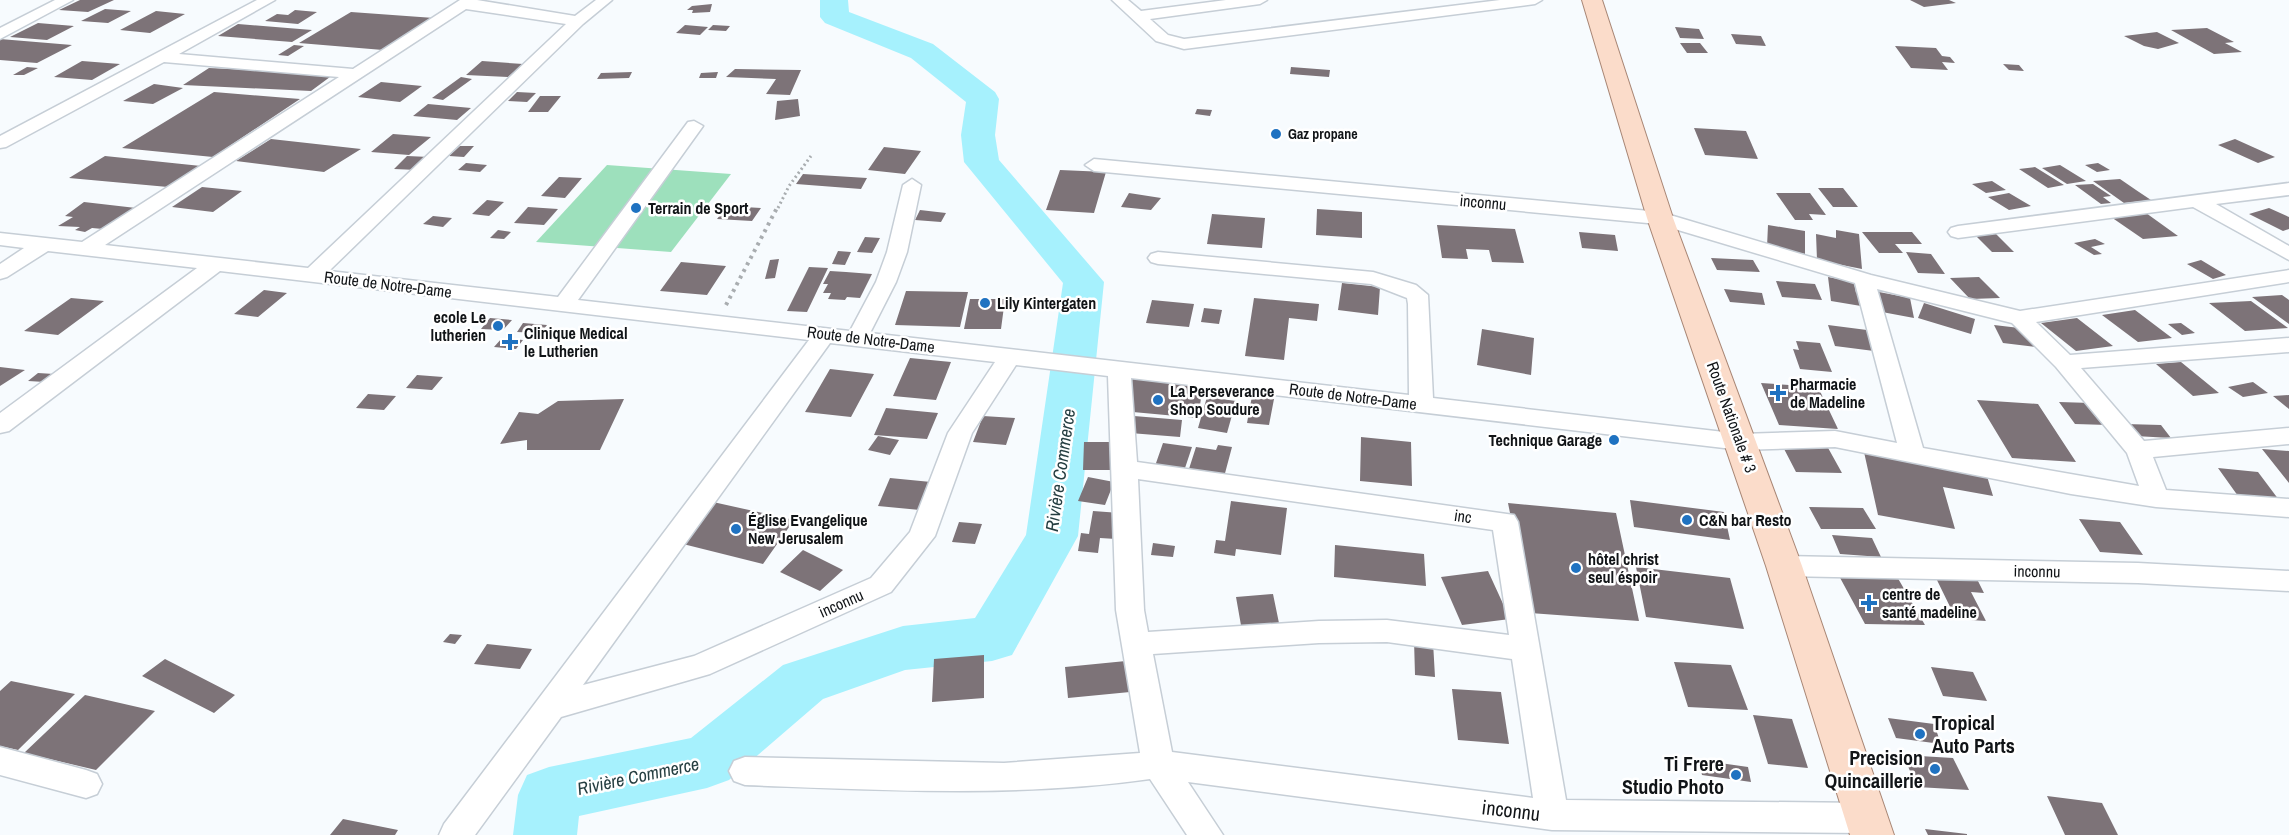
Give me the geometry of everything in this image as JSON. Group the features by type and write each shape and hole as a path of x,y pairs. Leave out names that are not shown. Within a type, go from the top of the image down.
{"main road":[{"name":"Route Nationale # 3","path":"1592,0 1660,218 1784,566 1869,827"}],"street":[{"path":"0,34 66,0"},
{"path":"0,143 268,0"},
{"path":"313,275 578,21 606,0"},
{"path":"1119,0 1162,38 1184,44 1535,0"},
{"path":"1139,16 1260,0"},
{"path":"87,248 467,2 578,21"},
{"path":"159,57 359,74"},
{"path":"564,304 694,126"},
{"name":"inconnu","path":"1094,165 1660,218 1864,279 2020,318 2289,276"},
{"path":"857,338 886,282 897,252 912,185"},
{"path":"1958,232 2289,189"},
{"path":"2194,200 2289,254"},
{"name":"Route de Notre-Dame","path":"0,239 1106,366 1741,442 1835,439 1912,452 2072,485 2156,498 2289,508"},
{"path":"0,273 44,244"},
{"path":"1158,258 1373,278 1409,288 1417,295 1419,304 1421,404"},
{"path":"0,425 216,264"},
{"path":"1864,279 1912,452"},
{"path":"2020,318 2064,362 2138,450 2156,498"},
{"path":"456,835 825,334"},
{"path":"2064,362 2289,345"},
{"name":"inconnu","path":"550,707 700,666 881,585 922,536 960,434 1023,357"},
{"path":"1106,366 1125,469 1130,610 1158,764 1206,835"},
{"path":"2138,450 2289,436"},
{"name":"inc","path":"1125,469 1505,522 1552,815"},
{"name":"inconnu","path":"1784,566 2138,573 2289,581"},
{"path":"1136,644 1319,632 1387,631 1525,649"},
{"path":"0,761 86,784"},
{"name":"inconnu","path":"745,771 965,778 1057,776 1111,772 1158,764 1552,815 1869,827"}],"path":[{"path":"718,322 789,186 812,156"}],"green space":[{"name":"Terrain de Sport","path":"607,165 731,174 671,252 536,242"}],"building":[{"path":"80,0 114,0 88,12 59,10"},
{"path":"1910,0 1949,0 1956,3 1924,7"},
{"path":"712,4 710,12 692,13 693,10 687,10 692,6"},
{"path":"105,9 131,11 108,23 81,21"},
{"path":"295,10 317,12 298,24 265,21 277,14 288,15"},
{"path":"156,11 185,14 150,33 120,30"},
{"path":"351,12 434,18 383,50 299,43"},
{"path":"38,23 74,26 47,40 10,37"},
{"path":"238,24 312,30 292,42 218,36"},
{"path":"685,25 708,27 700,35 676,33"},
{"path":"713,25 730,26 726,31 708,30"},
{"path":"1675,27 1699,29 1704,39 1680,38"},
{"path":"2207,28 2234,42 2225,43 2242,52 2214,54 2171,30"},
{"path":"2157,32 2179,43 2158,49 2144,46 2124,36"},
{"path":"1731,34 1761,36 1766,46 1736,44"},
{"path":"0,39 72,45 37,63 0,60"},
{"path":"1680,43 1700,43 1708,53 1687,53"},
{"path":"294,45 304,46 288,56 278,55"},
{"path":"1895,46 1936,48 1942,56 1950,57 1955,63 1942,62 1948,70 1911,68"},
{"path":"82,61 120,64 92,80 54,77"},
{"path":"482,61 523,64 508,77 466,75"},
{"path":"2003,64 2019,65 2024,71 2009,70"},
{"path":"27,67 38,68 24,75 13,75"},
{"path":"1291,67 1330,70 1329,77 1290,74"},
{"path":"209,68 334,74 311,91 183,85"},
{"path":"735,69 801,70 790,95 766,94 776,79 726,77"},
{"path":"632,72 629,78 597,79 601,73"},
{"path":"718,72 716,78 699,78 701,73"},
{"path":"461,77 472,79 443,100 432,98"},
{"path":"381,82 422,86 400,102 358,97"},
{"path":"154,84 183,88 153,104 123,101"},
{"path":"214,92 300,99 213,157 122,148"},
{"path":"517,92 536,93 527,102 508,101"},
{"path":"540,96 561,96 548,112 528,112"},
{"path":"798,99 800,116 775,120 777,101"},
{"path":"428,104 471,108 457,120 413,116"},
{"path":"1197,109 1212,110 1210,116 1195,114"},
{"path":"1694,128 1746,131 1758,159 1705,155"},
{"path":"393,134 431,137 409,155 371,152"},
{"path":"271,139 361,149 324,172 236,161"},
{"path":"2235,139 2275,157 2258,163 2218,145"},
{"path":"460,146 474,146 464,157 449,156"},
{"path":"884,147 921,151 905,174 868,170"},
{"path":"105,156 201,166 168,187 69,178"},
{"path":"407,156 429,157 417,170 394,169"},
{"path":"466,163 487,165 480,172 458,170"},
{"path":"2098,163 2110,170 2097,172 2085,165"},
{"path":"2060,165 2086,181 2067,184 2042,168"},
{"path":"2035,167 2064,185 2048,188 2019,169"},
{"path":"1060,170 1106,172 1094,213 1046,210"},
{"path":"803,174 867,178 861,189 796,184"},
{"path":"559,177 582,178 565,198 541,196"},
{"path":"2120,179 2151,200 2124,203 2093,181"},
{"path":"1992,181 2006,190 1986,193 1972,184"},
{"path":"2093,184 2111,196 2103,197 2111,203 2101,204 2075,185"},
{"path":"202,187 242,191 213,212 172,207"},
{"path":"1818,188 1843,188 1858,207 1833,207"},
{"path":"1129,193 1161,198 1151,210 1121,207"},
{"path":"1776,193 1810,193 1826,215 1809,214 1813,220 1795,220"},
{"path":"2009,193 2031,206 2009,210 1988,197"},
{"path":"487,200 504,202 489,216 472,214"},
{"path":"84,202 136,208 103,229 92,228 85,232 75,230 80,227 58,226 73,217 65,216"},
{"path":"727,206 761,208 752,221 717,219"},
{"path":"528,207 558,209 544,225 514,223"},
{"path":"2269,208 2289,217 2289,229 2283,231 2249,214"},
{"path":"1317,209 1362,212 1362,238 1316,235"},
{"path":"920,210 946,213 941,222 915,220"},
{"path":"2146,213 2178,236 2143,239 2111,217"},
{"path":"1212,214 1265,218 1262,248 1207,244"},
{"path":"433,216 452,218 443,227 423,224"},
{"path":"1437,225 1515,229 1524,263 1492,262 1489,250 1466,249 1468,259 1442,258"},
{"path":"1768,225 1805,231 1805,254 1767,247"},
{"path":"498,230 511,232 504,239 490,238"},
{"path":"1836,230 1859,234 1862,269 1817,260 1816,234 1836,238"},
{"path":"1579,232 1615,235 1618,251 1582,248"},
{"path":"1862,232 1912,232 1922,244 1895,244 1903,253 1879,253"},
{"path":"1994,232 2014,252 1992,252 1973,233"},
{"path":"865,237 880,238 872,253 857,252"},
{"path":"2095,239 2105,244 2091,247 2102,254 2094,255 2074,243"},
{"path":"838,251 851,252 845,265 832,264"},
{"path":"1906,252 1931,254 1945,274 1918,273"},
{"path":"1711,258 1753,260 1760,272 1717,270"},
{"path":"779,259 775,278 765,279 770,260"},
{"path":"2201,260 2226,275 2213,279 2187,264"},
{"path":"681,262 726,266 707,295 660,291"},
{"path":"809,267 828,268 807,312 787,311"},
{"path":"830,271 872,274 860,298 828,299 831,293 823,293 828,284 823,284"},
{"path":"1828,277 1854,282 1856,293 1865,294 1867,307 1831,301"},
{"path":"1979,277 2000,298 1970,299 1950,278"},
{"path":"1776,281 1815,284 1822,300 1782,297"},
{"path":"1342,283 1380,287 1378,315 1338,310"},
{"path":"1724,289 1762,293 1765,305 1730,302"},
{"path":"264,290 287,293 258,317 234,314"},
{"path":"906,291 968,292 960,327 895,325"},
{"path":"1879,292 1910,298 1914,318 1882,312"},
{"path":"2282,295 2289,300 2289,324 2252,297"},
{"path":"71,298 104,301 58,335 24,331"},
{"path":"1254,298 1319,304 1317,321 1289,318 1284,360 1245,356"},
{"path":"970,299 1005,299 1001,329 964,329"},
{"path":"1152,300 1194,304 1189,327 1146,323"},
{"path":"2251,301 2288,328 2245,331 2209,303"},
{"path":"1924,303 1975,319 1971,334 1918,318"},
{"path":"1204,308 1222,310 1219,324 1201,322"},
{"path":"2135,310 2172,338 2138,342 2102,315"},
{"path":"490,318 512,320 503,330 481,329"},
{"path":"2077,318 2113,346 2076,351 2041,323"},
{"path":"523,323 547,325 541,333 517,332"},
{"path":"2181,323 2195,333 2182,335 2168,324"},
{"path":"1828,325 1867,330 1874,351 1835,346"},
{"path":"1994,325 2028,329 2037,347 2003,343"},
{"path":"1482,329 1534,338 1531,375 1477,365"},
{"path":"502,338 523,340 516,349 494,347"},
{"path":"1796,341 1820,343 1832,372 1800,369 1793,349 1799,350"},
{"path":"910,358 951,362 936,400 893,396"},
{"path":"2181,362 2219,393 2193,396 2156,364"},
{"path":"0,367 25,370 0,386"},
{"path":"830,369 874,374 851,417 805,412"},
{"path":"38,373 54,374 45,382 28,381"},
{"path":"1131,373 1204,379 1198,418 1122,411"},
{"path":"417,375 443,377 432,390 406,388"},
{"path":"2253,382 2268,393 2243,397 2228,387"},
{"path":"1761,383 1818,387 1838,429 1779,425"},
{"path":"368,394 396,396 384,410 356,408"},
{"path":"2289,395 2289,409 2273,396"},
{"path":"1252,396 1274,399 1269,425 1247,423"},
{"path":"1207,397 1236,401 1227,433 1198,428"},
{"path":"624,399 600,450 527,450 527,440 500,444 519,412 538,414 558,401"},
{"path":"1977,400 2038,404 2076,462 2012,458"},
{"path":"2059,402 2091,403 2108,425 2075,424"},
{"path":"886,408 938,413 927,439 874,435"},
{"path":"983,416 1015,418 1006,445 973,442"},
{"path":"1134,416 1182,420 1180,437 1130,433"},
{"path":"2125,424 2161,425 2171,438 2135,436"},
{"path":"878,436 899,440 890,455 868,450"},
{"path":"1361,437 1411,442 1412,486 1360,481"},
{"path":"1084,442 1118,442 1118,470 1083,470"},
{"path":"1163,443 1192,447 1184,471 1155,466"},
{"path":"1218,445 1232,447 1224,477 1188,472 1196,447 1216,450"},
{"path":"1782,445 1827,446 1842,473 1796,472"},
{"path":"2262,449 2289,451 2289,483"},
{"path":"1864,452 1986,473 1993,496 1943,487 1955,529 1878,515"},
{"path":"2218,468 2258,472 2279,500 2238,496"},
{"path":"1088,477 1114,482 1105,505 1078,501"},
{"path":"890,478 931,482 920,510 878,506"},
{"path":"1630,500 1724,512 1730,540 1634,527"},
{"path":"1231,501 1287,508 1281,555 1236,549 1235,556 1214,553 1216,540 1225,541"},
{"path":"713,502 794,520 763,564 679,543"},
{"path":"1508,503 1616,513 1639,621 1530,613"},
{"path":"1809,507 1863,508 1876,529 1821,529"},
{"path":"1093,511 1120,513 1116,539 1100,538 1098,553 1078,551 1081,533 1089,534"},
{"path":"2079,519 2120,522 2143,555 2100,552"},
{"path":"959,522 982,524 975,544 952,542"},
{"path":"1832,535 1872,538 1881,557 1840,554"},
{"path":"1153,543 1175,546 1173,557 1151,555"},
{"path":"1335,545 1424,554 1426,586 1334,577"},
{"path":"803,550 843,570 820,591 780,572"},
{"path":"1636,567 1730,578 1744,629 1646,617"},
{"path":"1488,571 1510,619 1462,625 1441,577"},
{"path":"1838,574 1896,575 1925,625 1865,624"},
{"path":"1935,576 1977,579 1984,593 1971,592 1986,621 1956,619"},
{"path":"1273,594 1280,628 1242,631 1236,597"},
{"path":"450,634 462,635 455,644 443,642"},
{"path":"1414,640 1433,642 1435,677 1415,675"},
{"path":"487,644 532,649 520,669 474,664"},
{"path":"984,655 984,698 932,702 934,659"},
{"path":"165,659 235,695 214,713 142,676"},
{"path":"1126,661 1130,692 1068,698 1065,667"},
{"path":"1674,662 1731,665 1748,710 1688,707"},
{"path":"1931,667 1973,672 1987,701 1943,696"},
{"path":"11,681 75,694 18,750 0,746 0,691"},
{"path":"1452,689 1501,692 1509,744 1458,740"},
{"path":"85,695 155,711 96,770 24,753"},
{"path":"1753,715 1792,719 1808,768 1768,764"},
{"path":"1888,718 1934,724 1941,744 1896,738"},
{"path":"1903,755 1953,758 1969,790 1917,787"},
{"path":"1699,760 1748,767 1751,782 1702,775"},
{"path":"2047,796 2102,803 2118,835 2065,835"},
{"path":"343,819 398,830 395,835 330,835"},
{"path":"1925,829 1967,834 1967,835 1928,835"}],"waterway":[{"name":"Rivière Commerce","path":"545,835 549,795 707,761 803,682 903,648 992,639 1052,536 1084,282 982,162 978,135 983,99 922,51 835,17 834,0"}],"place":[{"name":"Gaz propane","path":"1276,134"},
{"name":"Terrain de Sport","path":"636,208"},
{"name":"Lily Kintergaten","path":"985,303"},
{"name":"ecole Le lutherien","path":"498,326"},
{"name":"Clinique Medical le Lutherien","path":"510,342"},
{"name":"Pharmacie de Madeline","path":"1778,393"},
{"name":"La Perseverance Shop Soudure","path":"1158,400"},
{"name":"Technique Garage","path":"1614,440"},
{"name":"C&N bar Resto","path":"1687,520"},
{"name":"Église Evangelique New Jerusalem","path":"736,529"},
{"name":"hôtel christ seul éspoir","path":"1576,568"},
{"name":"centre de santé madeline","path":"1869,603"},
{"name":"Tropical Auto Parts","path":"1920,734"},
{"name":"Precision Quincaillerie","path":"1935,769"},
{"name":"Ti Frere Studio Photo","path":"1736,775"}]}
